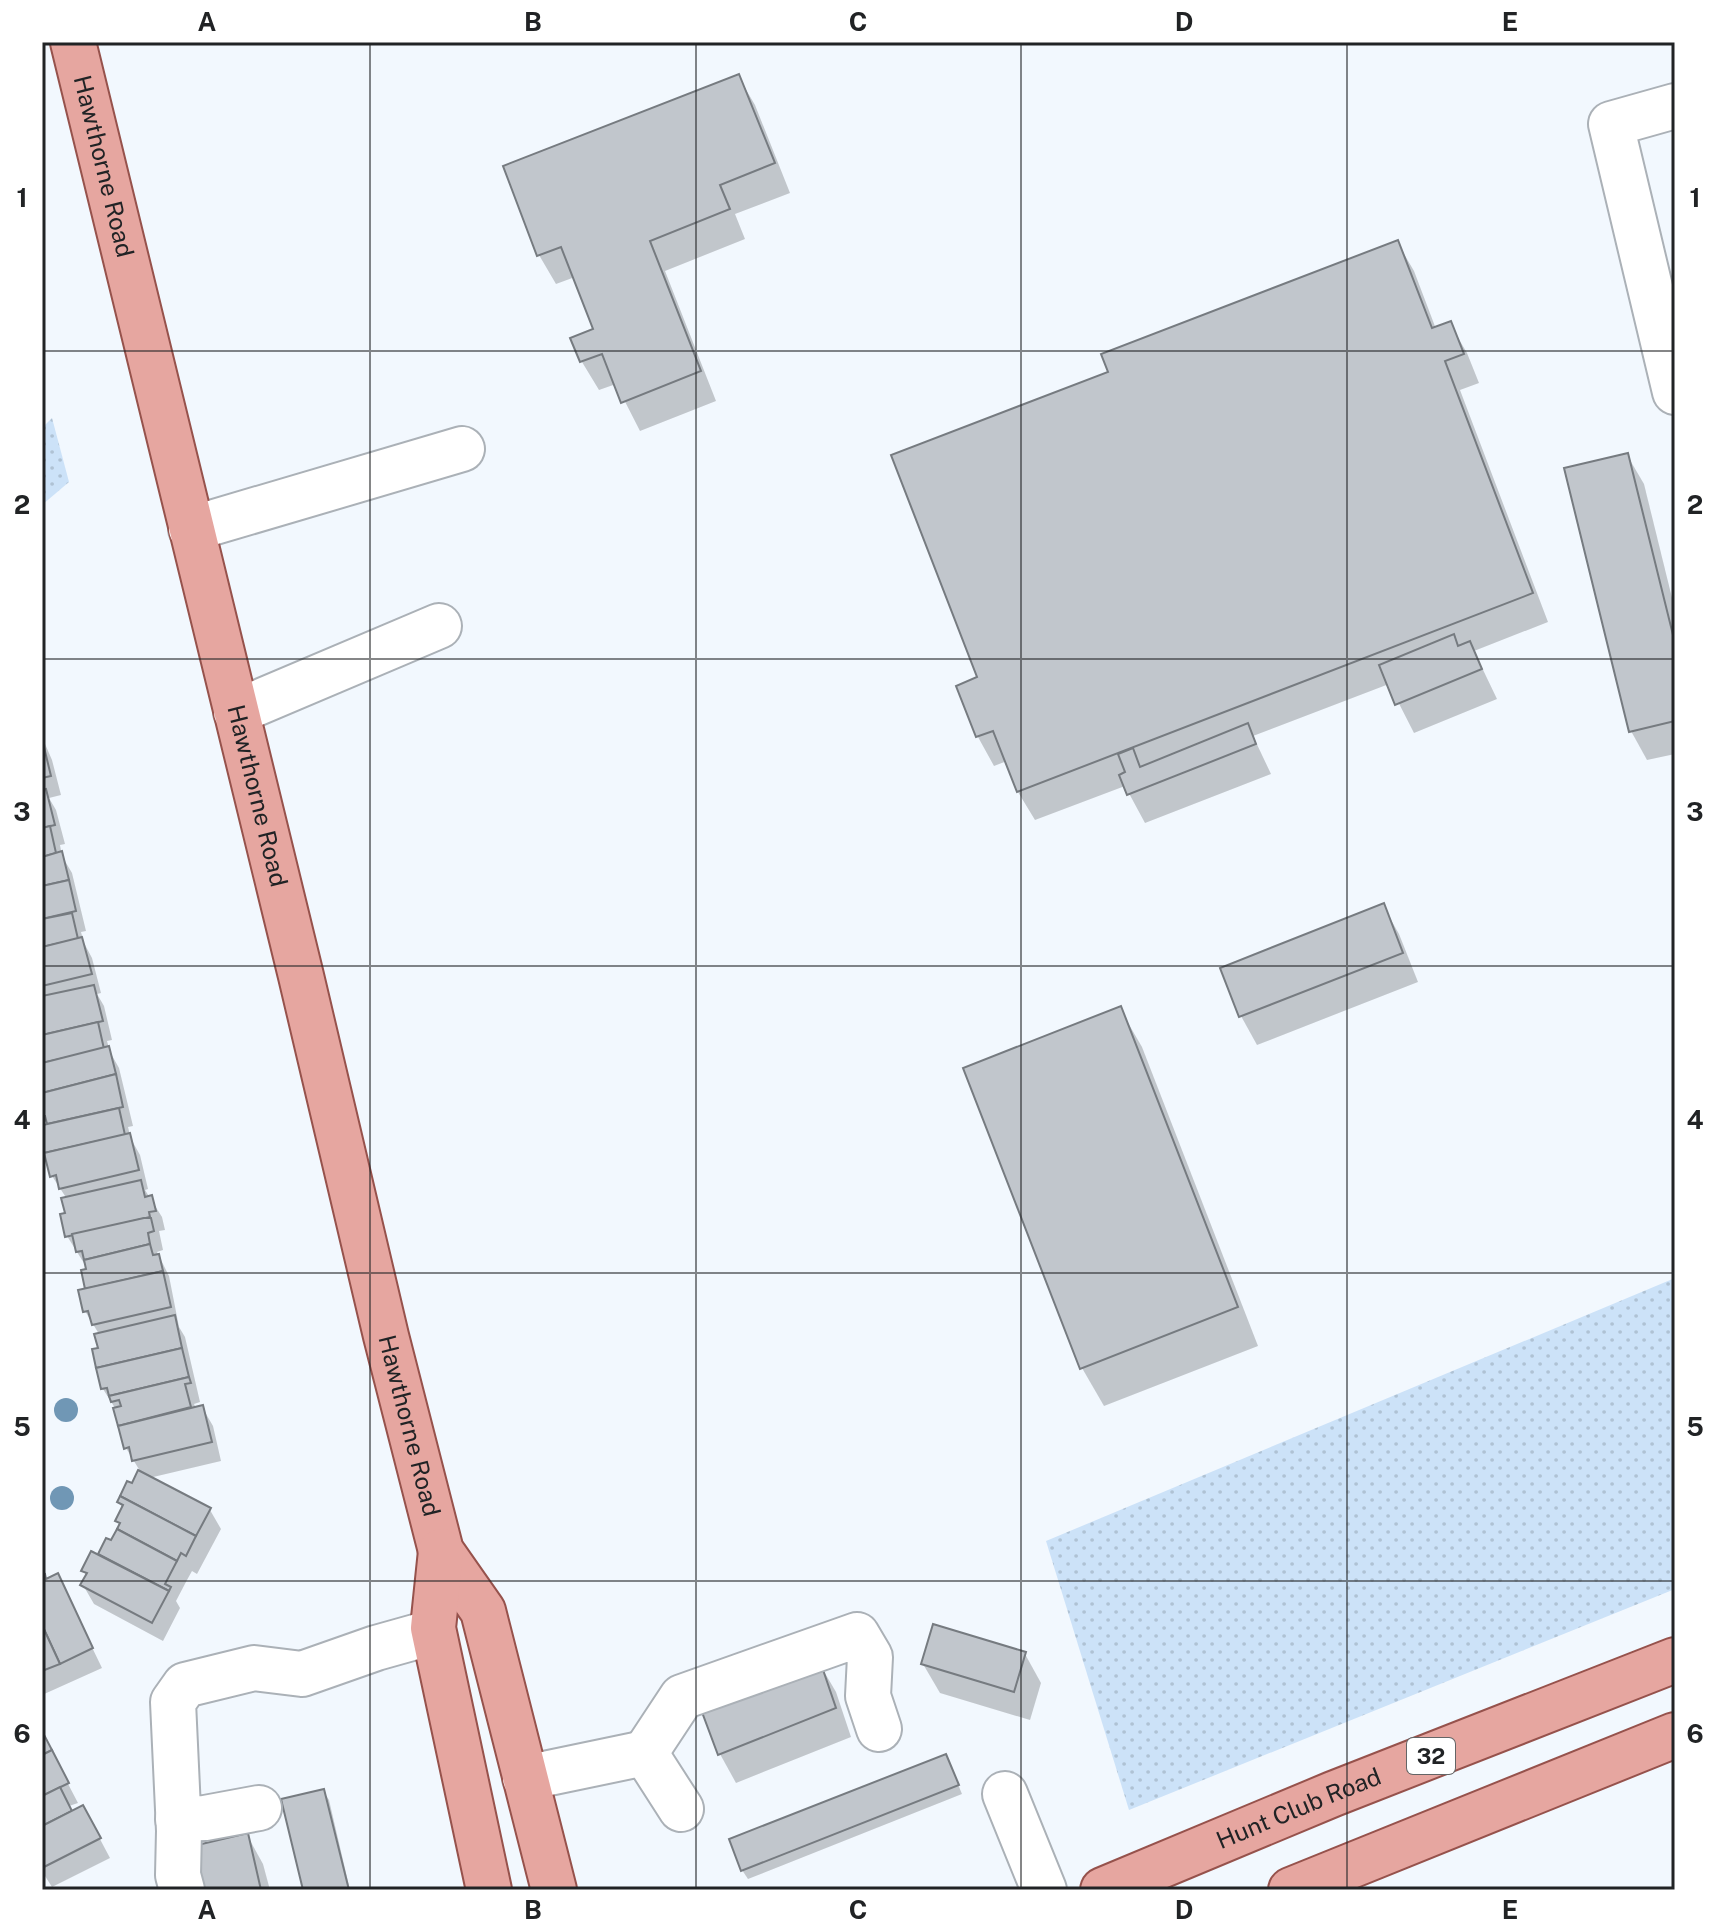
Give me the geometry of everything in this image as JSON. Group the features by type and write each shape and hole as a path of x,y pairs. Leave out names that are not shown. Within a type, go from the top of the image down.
{"main road":[{"name":"Hawthorne Road","path":"73,42 386,1336 441,1551 433,1632 489,1890"},
{"name":"Hawthorne Road","path":"441,1551 483,1611 554,1890"},
{"name":"Hunt Club Road","path":"1103,1890 1333,1794 1675,1660"},
{"path":"1291,1890 1675,1735"},
{"path":"475,1830 475,1890"}],"lane":[{"path":"1675,106 1611,124 1675,392"},
{"path":"191,529 462,449"},
{"path":"236,712 439,626"},
{"path":"182,1890 178,1875 173,1702 185,1685 254,1668 302,1674 433,1632"},
{"path":"525,1778 645,1753 682,1697 857,1635 870,1657 868,1696 879,1729"},
{"path":"645,1753 681,1809"},
{"path":"1005,1794 1044,1890"},
{"path":"178,1819 205,1818 259,1808"}],"shaded area":[{"path":"52,418 69,482 42,505 42,428"},
{"path":"1675,1278 1675,1589 1129,1810 1046,1541"}],"building":[{"path":"739,74 775,163 720,185 730,209 650,241 701,371 621,403 602,354 580,362 570,338 593,329 561,247 537,256 503,166"},
{"path":"1398,240 1432,328 1451,321 1464,354 1445,361 1533,593 1017,792 993,731 976,737 956,686 977,677 891,455 1108,372 1101,354"},
{"path":"1628,453 1675,643 1675,721 1629,732 1564,468"},
{"path":"1454,634 1458,646 1470,641 1482,669 1395,705 1379,665"},
{"path":"1248,723 1256,744 1127,795 1119,775 1125,772 1118,754 1133,748 1140,767"},
{"path":"42,739 51,776 42,778"},
{"path":"46,789 55,825 42,828 42,790"},
{"path":"50,826 56,853 42,857 42,828"},
{"path":"62,851 69,880 42,886 42,857"},
{"path":"69,880 76,911 42,919 42,886"},
{"path":"1384,903 1403,953 1239,1017 1220,968"},
{"path":"72,913 78,939 42,947 42,919"},
{"path":"82,937 92,974 42,986 42,947"},
{"path":"94,985 103,1021 42,1035 42,996"},
{"path":"1121,1006 1238,1307 1080,1369 963,1068"},
{"path":"98,1022 104,1049 42,1063 42,1035"},
{"path":"109,1046 116,1074 42,1093 42,1063"},
{"path":"116,1074 123,1107 47,1124 45,1116 42,1116 42,1093"},
{"path":"119,1108 125,1135 44,1153 43,1125"},
{"path":"130,1133 139,1170 59,1189 56,1175 50,1177 44,1153"},
{"path":"141,1180 145,1197 152,1195 156,1211 149,1212 150,1217 65,1237 60,1214 65,1213 61,1198"},
{"path":"151,1218 154,1231 148,1233 150,1244 84,1260 82,1251 76,1252 72,1234"},
{"path":"150,1244 153,1255 159,1254 163,1271 85,1289 81,1270 86,1269 84,1260"},
{"path":"163,1271 171,1307 92,1325 88,1311 83,1312 78,1290"},
{"path":"175,1315 182,1348 96,1368 92,1349 98,1348 94,1334"},
{"path":"182,1348 189,1377 109,1396 107,1388 101,1389 96,1368"},
{"path":"189,1377 191,1383 185,1384 191,1407 118,1426 113,1408 121,1406 119,1400 111,1402 109,1396"},
{"path":"203,1405 212,1442 132,1461 129,1447 124,1449 118,1426"},
{"path":"138,1470 211,1508 196,1536 120,1496 127,1481 132,1483"},
{"path":"120,1496 196,1536 186,1556 181,1553 177,1561 117,1529 120,1523 115,1521 123,1505 117,1502"},
{"path":"117,1529 177,1561 165,1584 171,1587 169,1591 98,1554 106,1538 111,1540"},
{"path":"91,1551 169,1591 152,1623 80,1585 87,1573 81,1571"},
{"path":"58,1573 93,1648 60,1664 42,1625 42,1575 45,1574 46,1579"},
{"path":"933,1624 1026,1652 1014,1692 921,1664"},
{"path":"42,1625 60,1664 42,1671"},
{"path":"820,1661 836,1708 718,1755 699,1704"},
{"path":"42,1731 52,1750 42,1755"},
{"path":"52,1750 69,1783 42,1796 42,1755"},
{"path":"946,1754 959,1785 741,1871 729,1839"},
{"path":"60,1787 72,1811 42,1826 42,1796"},
{"path":"324,1789 349,1890 303,1890 281,1799"},
{"path":"83,1805 101,1838 42,1868 42,1826"},
{"path":"248,1833 261,1890 199,1890 189,1847"}]}
